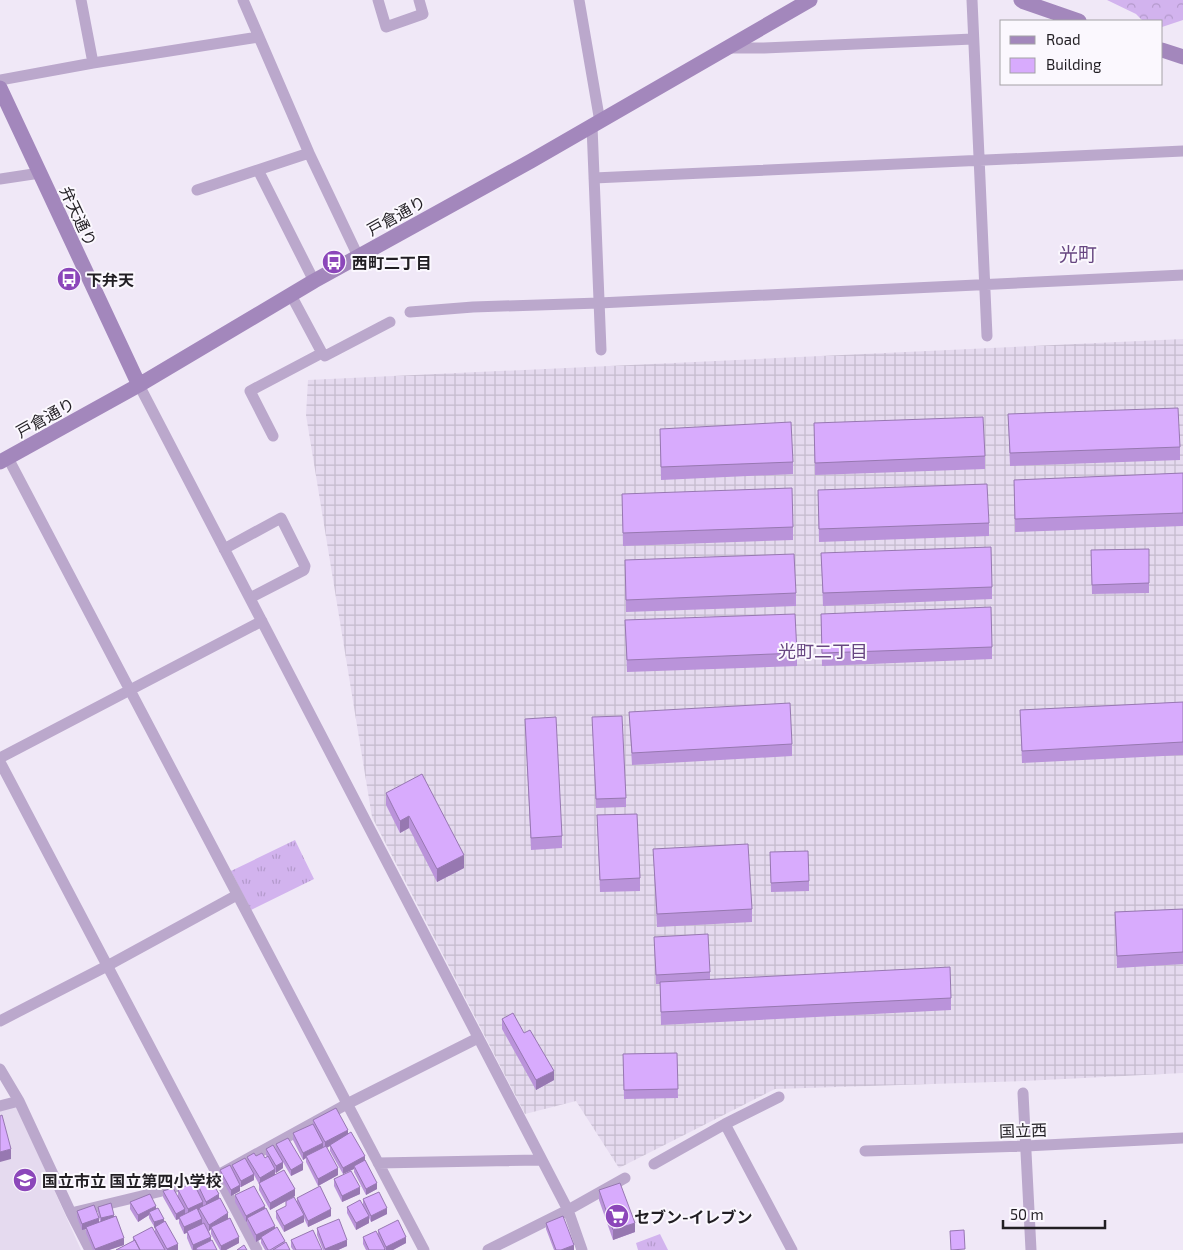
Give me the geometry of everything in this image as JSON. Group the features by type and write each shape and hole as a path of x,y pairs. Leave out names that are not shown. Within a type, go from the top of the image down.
{"street":[{"path":"81,0 93,63"},
{"path":"243,0 309,153 358,256"},
{"path":"378,0 386,27 423,14 419,0"},
{"path":"579,0 596,124 594,178 601,350"},
{"name":"戸倉通り","path":"4,460 140,385 314,281 596,124 810,0"},
{"path":"972,0 987,336"},
{"path":"1021,0 1076,20"},
{"path":"0,80 93,63 258,38"},
{"path":"727,48 973,39"},
{"path":"1163,50 1183,57"},
{"name":"弁天通り","path":"0,88 140,385"},
{"path":"594,178 1183,151"},
{"path":"197,190 309,153"},
{"path":"258,170 314,281"},
{"path":"0,179 40,172"},
{"path":"410,312 472,307 599,303 1183,275"},
{"path":"291,295 325,356 390,322"},
{"path":"273,436 250,391 322,353"},
{"path":"140,385 568,1210 582,1250"},
{"path":"4,460 130,690 424,1250"},
{"path":"224,548 281,518 305,566 304,570 250,598"},
{"path":"257,1250 0,760 262,620"},
{"path":"0,1021 107,966 237,895"},
{"path":"71,1213 218,1175 347,1104 478,1038"},
{"path":"0,1069 19,1101 90,1250"},
{"path":"1023,1093 1031,1250"},
{"path":"654,1164 725,1124 779,1097"},
{"path":"0,1106 19,1101"},
{"path":"725,1124 792,1250"},
{"name":"国立西","path":"864,1151 1026,1146 1183,1138"},
{"path":"378,1162 542,1160"},
{"path":"488,1250 568,1210 625,1178"}],"shaded area":[{"path":"1183,339 1183,1073 1024,1081 775,1089 619,1168 576,1101 525,1114 372,817 306,415 308,380"},
{"name":"国立市立 国立第四小学校","path":"16,1105 81,1250 0,1250 0,1109"}],"green space":[{"path":"1107,0 1183,0 1183,20 1163,27 1163,20 1142,20 1136,14"},
{"path":"295,840 314,879 251,910 231,871"},
{"path":"660,1234 668,1250 638,1250 636,1243"}],"building":[{"path":"1178,408 1180,447 1010,453 1008,414"},
{"path":"983,417 985,456 815,463 814,423"},
{"path":"791,422 793,462 661,467 660,429"},
{"path":"1183,473 1183,513 1015,519 1014,480"},
{"path":"987,484 989,523 819,529 818,490"},
{"path":"792,488 793,527 623,533 622,494"},
{"path":"991,547 992,587 823,593 821,553"},
{"path":"1149,549 1149,583 1092,585 1091,550"},
{"path":"794,554 796,593 626,600 625,560"},
{"path":"991,607 992,647 822,653 821,614"},
{"path":"795,614 797,653 627,660 625,620"},
{"path":"1183,702 1183,742 1022,751 1020,710"},
{"path":"790,703 792,744 632,753 629,712"},
{"path":"622,716 626,798 596,799 592,717"},
{"path":"556,717 562,836 531,838 525,719"},
{"path":"422,774 464,855 437,869 409,816 400,821 386,793"},
{"path":"637,814 640,878 600,880 597,815"},
{"path":"748,844 752,909 657,914 653,849"},
{"path":"808,851 809,881 771,883 770,852"},
{"path":"1183,909 1183,952 1117,956 1115,912"},
{"path":"708,934 710,972 656,975 654,937"},
{"path":"950,967 951,998 661,1012 660,982"},
{"path":"513,1013 524,1033 530,1030 554,1071 536,1080 502,1019"},
{"path":"677,1053 678,1089 624,1090 623,1054"},
{"path":"336,1108 348,1130 325,1142 313,1120"},
{"path":"2,1115 11,1149 0,1152 0,1116"},
{"path":"313,1124 323,1143 303,1153 293,1133"},
{"path":"351,1132 365,1156 343,1168 330,1145"},
{"path":"288,1138 303,1163 291,1170 276,1144"},
{"path":"273,1145 283,1162 276,1166 266,1149"},
{"path":"326,1146 338,1168 318,1179 306,1156"},
{"path":"254,1153 256,1156 262,1153 265,1158 268,1156 275,1169 260,1178 247,1157"},
{"path":"245,1158 254,1174 241,1181 232,1165"},
{"path":"365,1160 377,1183 366,1189 354,1166"},
{"path":"230,1165 240,1185 231,1190 220,1170"},
{"path":"284,1170 295,1189 270,1203 259,1183"},
{"path":"351,1171 360,1187 342,1196 334,1179"},
{"path":"209,1177 219,1194 206,1202 197,1183"},
{"path":"193,1182 203,1202 188,1209 178,1190"},
{"name":"セブン-イレブン","path":"620,1183 635,1223 613,1230 599,1190"},
{"path":"254,1186 265,1206 246,1216 235,1195"},
{"path":"320,1186 331,1209 308,1221 297,1198"},
{"path":"173,1188 185,1209 176,1214 163,1191"},
{"path":"379,1192 387,1208 371,1216 363,1199"},
{"path":"150,1194 156,1206 138,1215 130,1202"},
{"path":"294,1197 304,1215 284,1226 276,1211 286,1206 286,1201"},
{"path":"220,1198 228,1213 209,1225 199,1208"},
{"path":"360,1200 369,1216 356,1223 347,1207"},
{"path":"111,1203 114,1215 101,1218 98,1207"},
{"path":"94,1205 99,1218 82,1224 77,1211"},
{"path":"158,1208 164,1219 154,1222 149,1212"},
{"path":"197,1208 202,1219 184,1227 179,1217"},
{"path":"266,1208 275,1226 256,1235 247,1218"},
{"path":"116,1216 124,1238 95,1249 86,1227"},
{"path":"563,1216 574,1245 556,1250 546,1223"},
{"path":"230,1218 239,1237 221,1246 211,1227"},
{"path":"339,1219 347,1240 325,1249 317,1228"},
{"path":"398,1220 406,1237 386,1247 378,1230"},
{"path":"165,1221 178,1244 167,1249 155,1227"},
{"path":"204,1223 211,1237 193,1245 187,1231"},
{"path":"152,1227 165,1250 140,1250 133,1237"},
{"path":"277,1227 285,1241 268,1250 261,1237"},
{"path":"313,1230 322,1250 296,1250 291,1240"},
{"path":"964,1230 965,1249 951,1250 950,1231"},
{"path":"376,1231 384,1250 369,1250 363,1237"},
{"path":"135,1240 140,1250 116,1250"},
{"path":"212,1240 217,1250 197,1250 196,1248"},
{"path":"286,1242 290,1250 273,1250"},
{"path":"244,1245 247,1250 237,1250"}],"place":[{"name":"西町二丁目","path":"334,262"},
{"name":"下弁天","path":"69,279"},
{"name":"国立市立 国立第四小学校","path":"25,1180"},
{"name":"セブン-イレブン","path":"617,1216"}],"district":[{"name":"光町","path":"1078,253"},
{"name":"光町二丁目","path":"823,651"}]}
